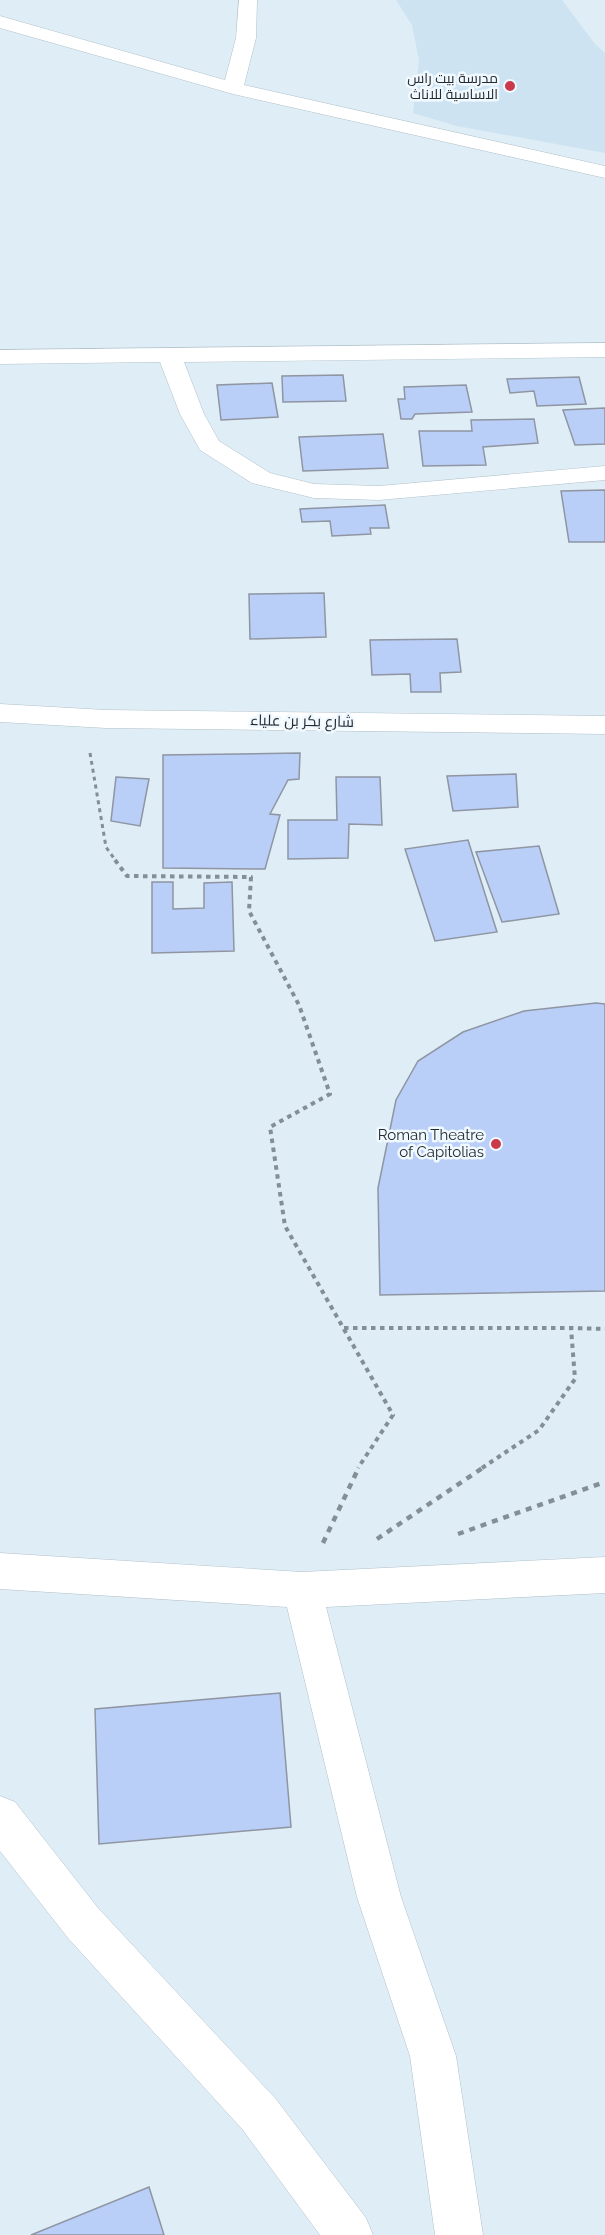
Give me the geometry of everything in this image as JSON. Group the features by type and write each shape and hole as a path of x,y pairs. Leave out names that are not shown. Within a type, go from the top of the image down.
{"street":[{"path":"233,88 246,38 248,0"},
{"path":"0,22 233,88 605,172"},
{"path":"0,357 169,354 461,354 605,350"},
{"path":"169,354 192,414 209,445 261,478 314,491 379,493 605,472"},
{"name":"شارع بكر بن علياء","path":"0,713 84,717 605,725"},
{"path":"0,1571 302,1590 605,1575"},
{"path":"302,1590 379,1897 433,2056 459,2235"},
{"path":"0,1817 83,1923 259,2114 349,2235"}],"path":[{"path":"84,717 106,847 128,876 251,877 249,911 299,1005 330,1094 270,1127 285,1226 393,1414 354,1474 302,1590"},
{"path":"344,1328 605,1329"},
{"path":"371,1544 539,1430 575,1379 571,1328"}],"shaded area":[{"name":"مدرسة بيت راس الاساسية للاناث","path":"396,0 562,0 595,44 605,53 605,153 457,126 413,113 419,60 412,25"}],"building":[{"path":"343,375 346,401 283,402 282,376"},
{"path":"579,377 586,404 537,406 534,391 510,393 507,379"},
{"path":"272,383 278,417 221,420 217,385"},
{"path":"466,385 472,412 415,414 412,419 401,419 398,399 405,399 404,387"},
{"path":"605,408 605,444 575,445 563,410"},
{"path":"534,419 538,443 483,447 486,465 423,466 419,431 472,431 471,420"},
{"path":"383,434 388,468 303,471 299,437"},
{"path":"605,490 605,542 569,542 561,491"},
{"path":"385,505 389,528 370,528 371,534 332,536 330,521 302,522 300,509"},
{"path":"324,593 326,637 250,639 249,594"},
{"path":"457,639 461,672 440,673 441,692 411,692 410,674 372,675 370,640"},
{"path":"300,753 299,779 288,780 270,814 280,815 265,869 163,868 163,755"},
{"path":"516,774 518,807 453,811 447,776"},
{"path":"116,777 149,779 140,826 111,821"},
{"path":"336,777 380,777 382,825 349,824 348,858 288,859 288,820 337,820"},
{"path":"468,840 497,932 435,941 405,849"},
{"path":"539,846 559,914 502,922 476,852"},
{"path":"152,882 173,882 173,909 204,908 204,883 232,882 234,951 152,953"},
{"name":"Roman Theatre of Capitolias","path":"605,1004 605,1291 380,1295 378,1188 396,1100 418,1061 463,1032 524,1011"},
{"path":"280,1693 291,1827 99,1844 95,1709"},
{"path":"149,2187 164,2235 31,2235"}],"place":[{"name":"مدرسة بيت راس الاساسية للاناث","path":"510,86"},
{"name":"Roman Theatre of Capitolias","path":"496,1144"}]}
